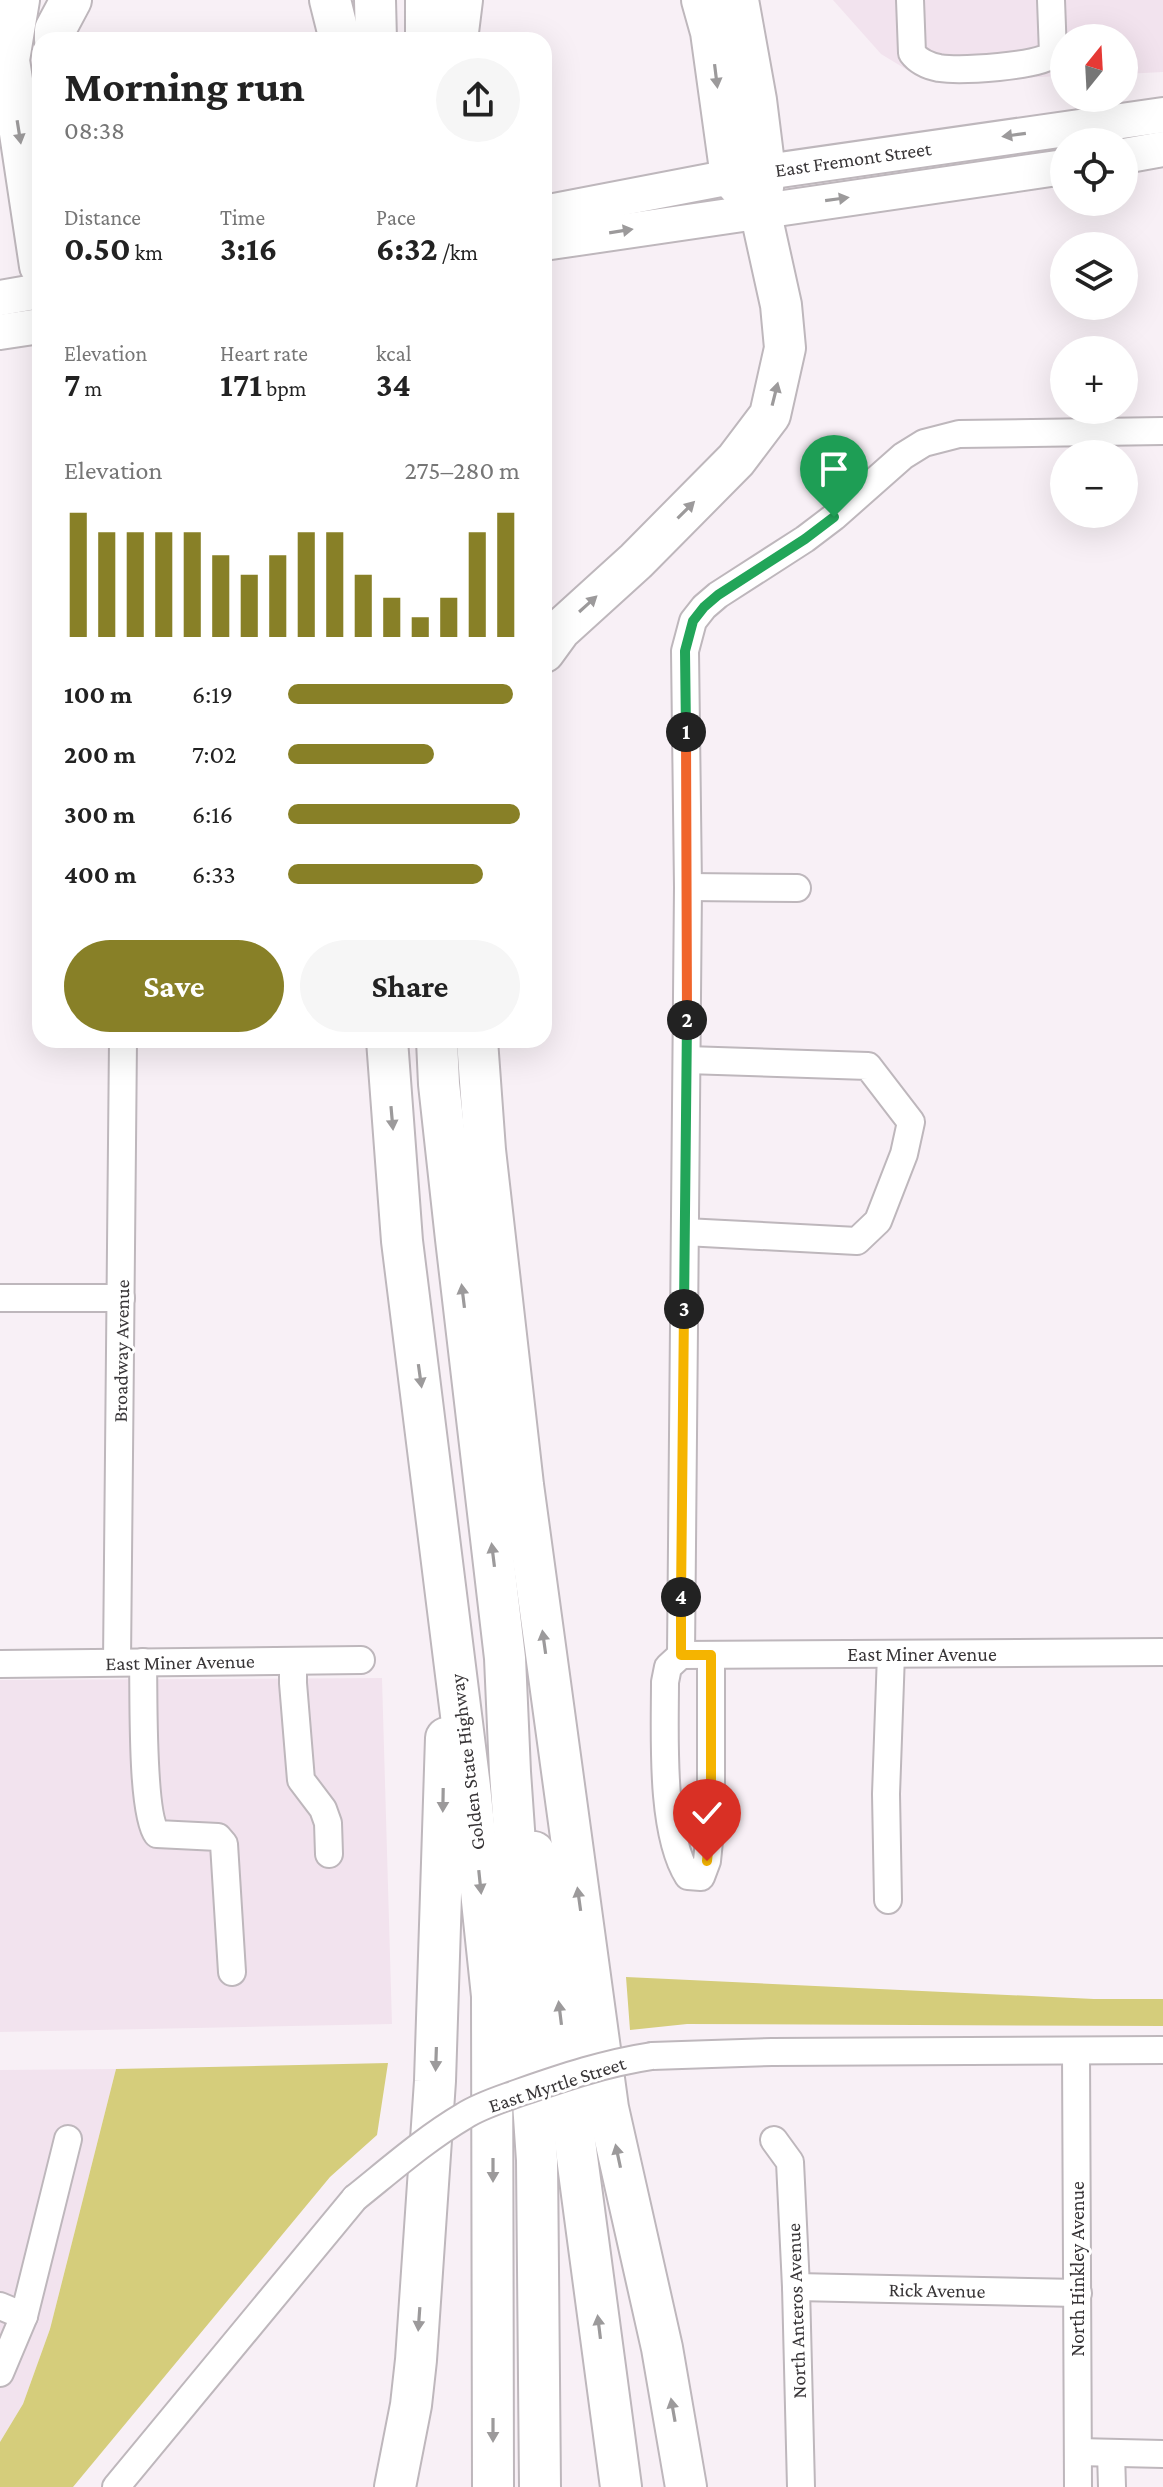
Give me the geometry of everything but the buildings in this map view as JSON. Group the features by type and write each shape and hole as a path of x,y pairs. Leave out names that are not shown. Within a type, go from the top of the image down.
{"highway":[{"path":"19,0 9,60 32,213"},
{"path":"55,32 71,0"},
{"path":"330,0 338,32"},
{"path":"375,0 376,32"},
{"path":"426,0 426,32"},
{"path":"458,32 462,0"},
{"path":"552,641 736,460 770,415 785,348 781,305 702,0"},
{"path":"738,0 756,100 752,186"},
{"name":"Golden State Highway","path":"388,1048 402,1241 452,1638 492,1996 493,2487"},
{"name":"Golden State Highway","path":"437,1048 456,1239 505,1658 537,2160 540,2487"},
{"path":"478,1048 485,1150 523,1485 608,2108 662,2348 686,2487"},
{"path":"395,2487 411,2405 435,2081 443,1790 452,1638"},
{"path":"510,1772 546,1893 621,2487"}],"main road":[{"name":"East Fremont Street","path":"552,212 752,186 1163,115"},
{"path":"1138,153 1163,149"},
{"name":"East Fremont Street","path":"552,241 752,186 1050,168"},
{"path":"0,298 32,292"},
{"path":"0,332 32,327"}],"street":[{"path":"910,0 912,53 917,59 938,68 964,69 1048,59 1053,54 1051,0"},
{"path":"711,1655 711,1821 707,1861 701,1877 688,1876 679,1862 668,1805 665,1682 668,1667 681,1655 688,887 685,651 693,621 718,595 805,539 903,456 936,438 959,434 1163,431"},
{"path":"688,887 797,888"},
{"name":"Broadway Avenue","path":"123,1048 121,1298 130,1662 151,1826 157,1834 218,1837 224,1844 232,1972"},
{"path":"685,1232 857,1241 878,1221 904,1154 911,1122 868,1066 687,1060"},
{"path":"0,1298 121,1298"},
{"name":"East Miner Avenue","path":"681,1655 1163,1652"},
{"path":"888,1900 886,1794 891,1654"},
{"name":"East Miner Avenue","path":"0,1664 361,1660"},
{"path":"293,1661 301,1780 323,1809 328,1823 329,1854"},
{"name":"East Myrtle Street","path":"116,2487 355,2198 418,2147 466,2114 575,2074 614,2062 652,2056 772,2052 1163,2050"},
{"name":"North Hinkley Avenue","path":"1076,2052 1078,2487"},
{"path":"0,2373 8,2308 68,2139"},
{"name":"North Anteros Avenue","path":"774,2140 790,2162 801,2487"},
{"name":"Rick Avenue","path":"796,2287 1078,2293"},
{"path":"1078,2452 1163,2454"},
{"path":"1111,2453 1112,2487"}],"shaded area":[{"path":"833,0 1163,0 1163,72 1138,73 1138,24 1050,24 1050,77 945,81 909,71 881,54"},
{"path":"382,1678 392,2024 0,2032 0,1680"},
{"path":"626,1977 1094,1999 1163,1999 1163,2026 687,2024 630,2030"},
{"path":"388,2063 377,2135 330,2177 73,2487 0,2487 0,2442 23,2404 50,2329 116,2069"},
{"path":"116,2069 50,2329 23,2404 0,2442 0,2070"}],"route":[{"path":"707,1861 711,1821 711,1655 681,1655 688,887 685,651 693,621 704,607 834,517"}]}
